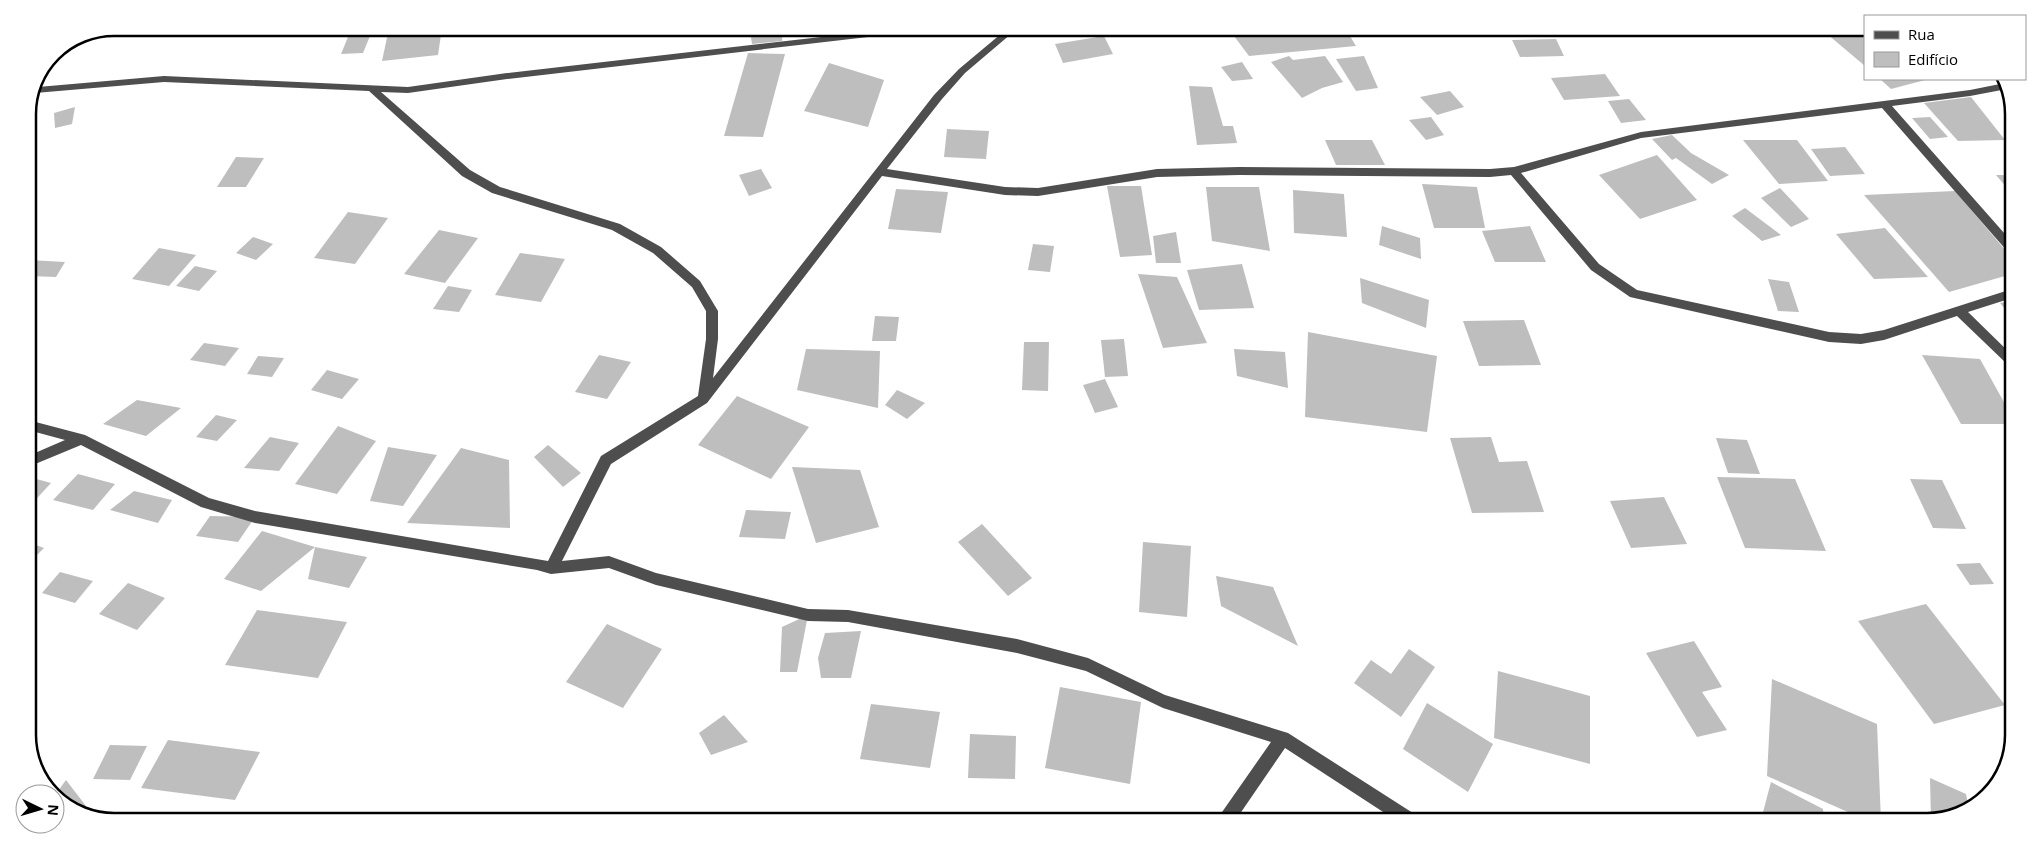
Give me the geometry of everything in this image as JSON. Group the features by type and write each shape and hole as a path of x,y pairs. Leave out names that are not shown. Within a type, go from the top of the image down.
{"street":[{"path":"41,90 164,79 408,90 507,76 855,36"},
{"path":"551,568 606,460 703,399 938,97 962,71 1004,36"},
{"path":"880,172 1005,190 1038,192 1157,173 1240,171 1490,173 1514,171 1640,134 1970,93 2000,87"},
{"path":"372,89 466,172 496,190 616,227 656,250 696,284 712,311 712,339 703,399"},
{"path":"1884,104 2005,240"},
{"path":"1514,171 1595,267 1634,294 1829,337 1861,339 1884,336 2005,295"},
{"path":"1958,310 2005,355"},
{"path":"36,427 81,439 206,503 255,517 537,564 551,568 609,562 656,579 808,615 848,616 1017,646 1088,665 1163,701 1284,738 1396,813"},
{"path":"36,459 81,439"},
{"path":"1232,813 1284,738"}],"building":[{"path":"370,36 363,53 341,54 348,37"},
{"path":"387,36 441,36 438,55 382,61"},
{"path":"751,36 782,36 782,41 752,44"},
{"path":"1104,36 1113,54 1063,63 1055,44"},
{"path":"1234,36 1350,36 1356,46 1249,56"},
{"path":"1829,36 1864,36 1864,65"},
{"path":"1556,39 1564,56 1520,57 1512,40"},
{"path":"748,53 785,54 763,137 724,136"},
{"path":"1289,56 1293,60 1325,56 1343,82 1322,88 1302,98 1271,62"},
{"path":"1364,56 1378,88 1356,91 1336,59"},
{"path":"1242,62 1253,79 1232,81 1221,67"},
{"path":"829,63 884,80 868,127 804,111"},
{"path":"1605,74 1620,96 1564,100 1551,78"},
{"path":"1881,80 1925,80 1891,89"},
{"path":"1189,86 1212,87 1223,126 1233,126 1237,143 1197,145"},
{"path":"1450,91 1464,107 1437,115 1420,97"},
{"path":"1971,97 2005,140 1958,141 1924,103"},
{"path":"1629,99 1646,120 1621,123 1608,101"},
{"path":"75,107 72,124 55,128 54,113"},
{"path":"1431,117 1444,135 1426,140 1409,120"},
{"path":"1930,117 1948,137 1930,139 1912,118"},
{"path":"947,129 989,131 986,159 944,157"},
{"path":"1672,135 1691,153 1729,175 1712,184 1676,158 1672,160 1652,139"},
{"path":"1325,140 1372,140 1385,165 1336,165"},
{"path":"1743,140 1797,140 1828,181 1779,184"},
{"path":"1845,147 1865,174 1830,176 1811,149"},
{"path":"1657,155 1697,200 1640,219 1599,175"},
{"path":"236,157 264,158 246,187 217,187"},
{"path":"761,169 772,188 749,196 739,175"},
{"path":"1996,175 2005,175 2005,186"},
{"path":"1422,184 1477,187 1485,228 1434,228"},
{"path":"1107,186 1141,186 1152,255 1120,257"},
{"path":"1206,187 1259,187 1270,251 1212,241"},
{"path":"1780,188 1809,219 1791,227 1761,198"},
{"path":"896,189 948,192 941,233 888,229"},
{"path":"1293,190 1344,194 1347,237 1294,233"},
{"path":"1955,191 2005,250 2005,276 1949,292 1864,195"},
{"path":"1745,208 1781,235 1762,241 1732,216"},
{"path":"348,212 388,218 355,264 314,258"},
{"path":"1382,226 1420,238 1421,259 1379,245"},
{"path":"1530,226 1546,262 1495,262 1482,231"},
{"path":"1885,228 1928,277 1874,279 1836,234"},
{"path":"439,230 478,238 445,283 404,274"},
{"path":"1176,232 1181,263 1156,263 1153,236"},
{"path":"253,237 273,244 256,260 236,253"},
{"path":"1033,244 1054,246 1050,272 1028,270"},
{"path":"159,248 196,255 169,286 132,279"},
{"path":"520,253 565,259 541,302 495,295"},
{"path":"36,260 65,262 56,277 36,276"},
{"path":"1242,264 1254,308 1199,310 1187,270"},
{"path":"195,266 217,271 199,291 176,286"},
{"path":"1138,274 1177,277 1207,343 1163,348"},
{"path":"1360,278 1429,300 1426,328 1362,303"},
{"path":"1768,279 1789,282 1799,312 1778,311"},
{"path":"448,286 472,290 459,312 433,309"},
{"path":"2005,302 2005,309 2000,303"},
{"path":"875,316 899,317 896,341 872,341"},
{"path":"1524,320 1541,365 1479,366 1463,321"},
{"path":"1308,332 1437,356 1427,432 1305,417"},
{"path":"1124,339 1128,376 1105,377 1101,340"},
{"path":"1024,342 1049,342 1048,391 1022,390"},
{"path":"204,343 239,348 225,366 190,360"},
{"path":"806,349 880,351 878,408 797,390"},
{"path":"1234,349 1285,352 1288,388 1237,376"},
{"path":"599,355 631,362 607,399 575,392"},
{"path":"1922,355 1980,359 2005,404 2005,424 1961,424"},
{"path":"258,356 284,358 272,377 247,374"},
{"path":"327,370 359,379 342,399 311,390"},
{"path":"1105,379 1118,407 1095,413 1083,385"},
{"path":"897,390 925,403 907,419 885,405"},
{"path":"737,396 809,427 771,479 698,445"},
{"path":"137,400 181,408 146,436 103,424"},
{"path":"216,415 237,420 217,441 196,437"},
{"path":"338,426 376,441 337,494 295,484"},
{"path":"270,437 299,443 279,471 244,468"},
{"path":"1491,437 1499,462 1527,461 1544,512 1472,513 1450,438"},
{"path":"1716,438 1747,440 1760,474 1728,473"},
{"path":"548,445 581,473 563,487 534,457"},
{"path":"388,447 437,455 403,506 370,501"},
{"path":"461,448 509,460 510,528 407,523"},
{"path":"792,467 860,470 879,527 816,543"},
{"path":"78,474 115,484 93,510 53,500"},
{"path":"1717,477 1795,479 1826,551 1745,548"},
{"path":"36,479 51,483 36,499"},
{"path":"1910,479 1942,480 1966,529 1933,528"},
{"path":"134,491 172,500 158,523 110,510"},
{"path":"1664,497 1687,544 1631,548 1610,501"},
{"path":"746,510 791,512 785,539 739,537"},
{"path":"210,516 255,517 238,542 196,536"},
{"path":"982,524 1032,578 1008,596 958,542"},
{"path":"262,531 315,547 261,591 224,579"},
{"path":"1143,542 1191,546 1187,617 1139,612"},
{"path":"36,545 44,548 36,556"},
{"path":"315,547 367,557 349,588 308,579"},
{"path":"1980,563 1994,584 1970,585 1956,564"},
{"path":"60,572 93,581 75,603 42,593"},
{"path":"1216,576 1273,587 1298,646 1221,606"},
{"path":"128,583 165,598 137,630 99,614"},
{"path":"1926,604 2005,705 1934,724 1858,621"},
{"path":"257,610 347,622 318,678 225,665"},
{"path":"808,615 797,672 780,672 782,627"},
{"path":"607,624 662,649 623,708 566,682"},
{"path":"861,631 851,678 821,678 818,658 825,633"},
{"path":"1694,641 1722,687 1702,692 1727,730 1697,737 1646,653"},
{"path":"1409,649 1435,667 1401,717 1354,683 1371,660 1391,674"},
{"path":"1498,671 1590,696 1590,764 1494,738"},
{"path":"1772,679 1877,724 1881,813 1850,813 1767,776"},
{"path":"1060,687 1141,702 1130,784 1045,768"},
{"path":"1427,703 1493,744 1468,792 1403,749"},
{"path":"871,704 940,712 930,768 860,759"},
{"path":"724,715 748,742 711,755 699,733"},
{"path":"970,734 1016,736 1015,779 968,778"},
{"path":"168,740 260,752 235,800 141,788"},
{"path":"110,745 147,746 130,780 93,779"},
{"path":"1930,778 1966,794 1967,801 1957,807 1931,813"},
{"path":"66,780 86,806 84,807 65,795 65,784 63,784"},
{"path":"1771,782 1823,809 1823,813 1763,813"}]}
